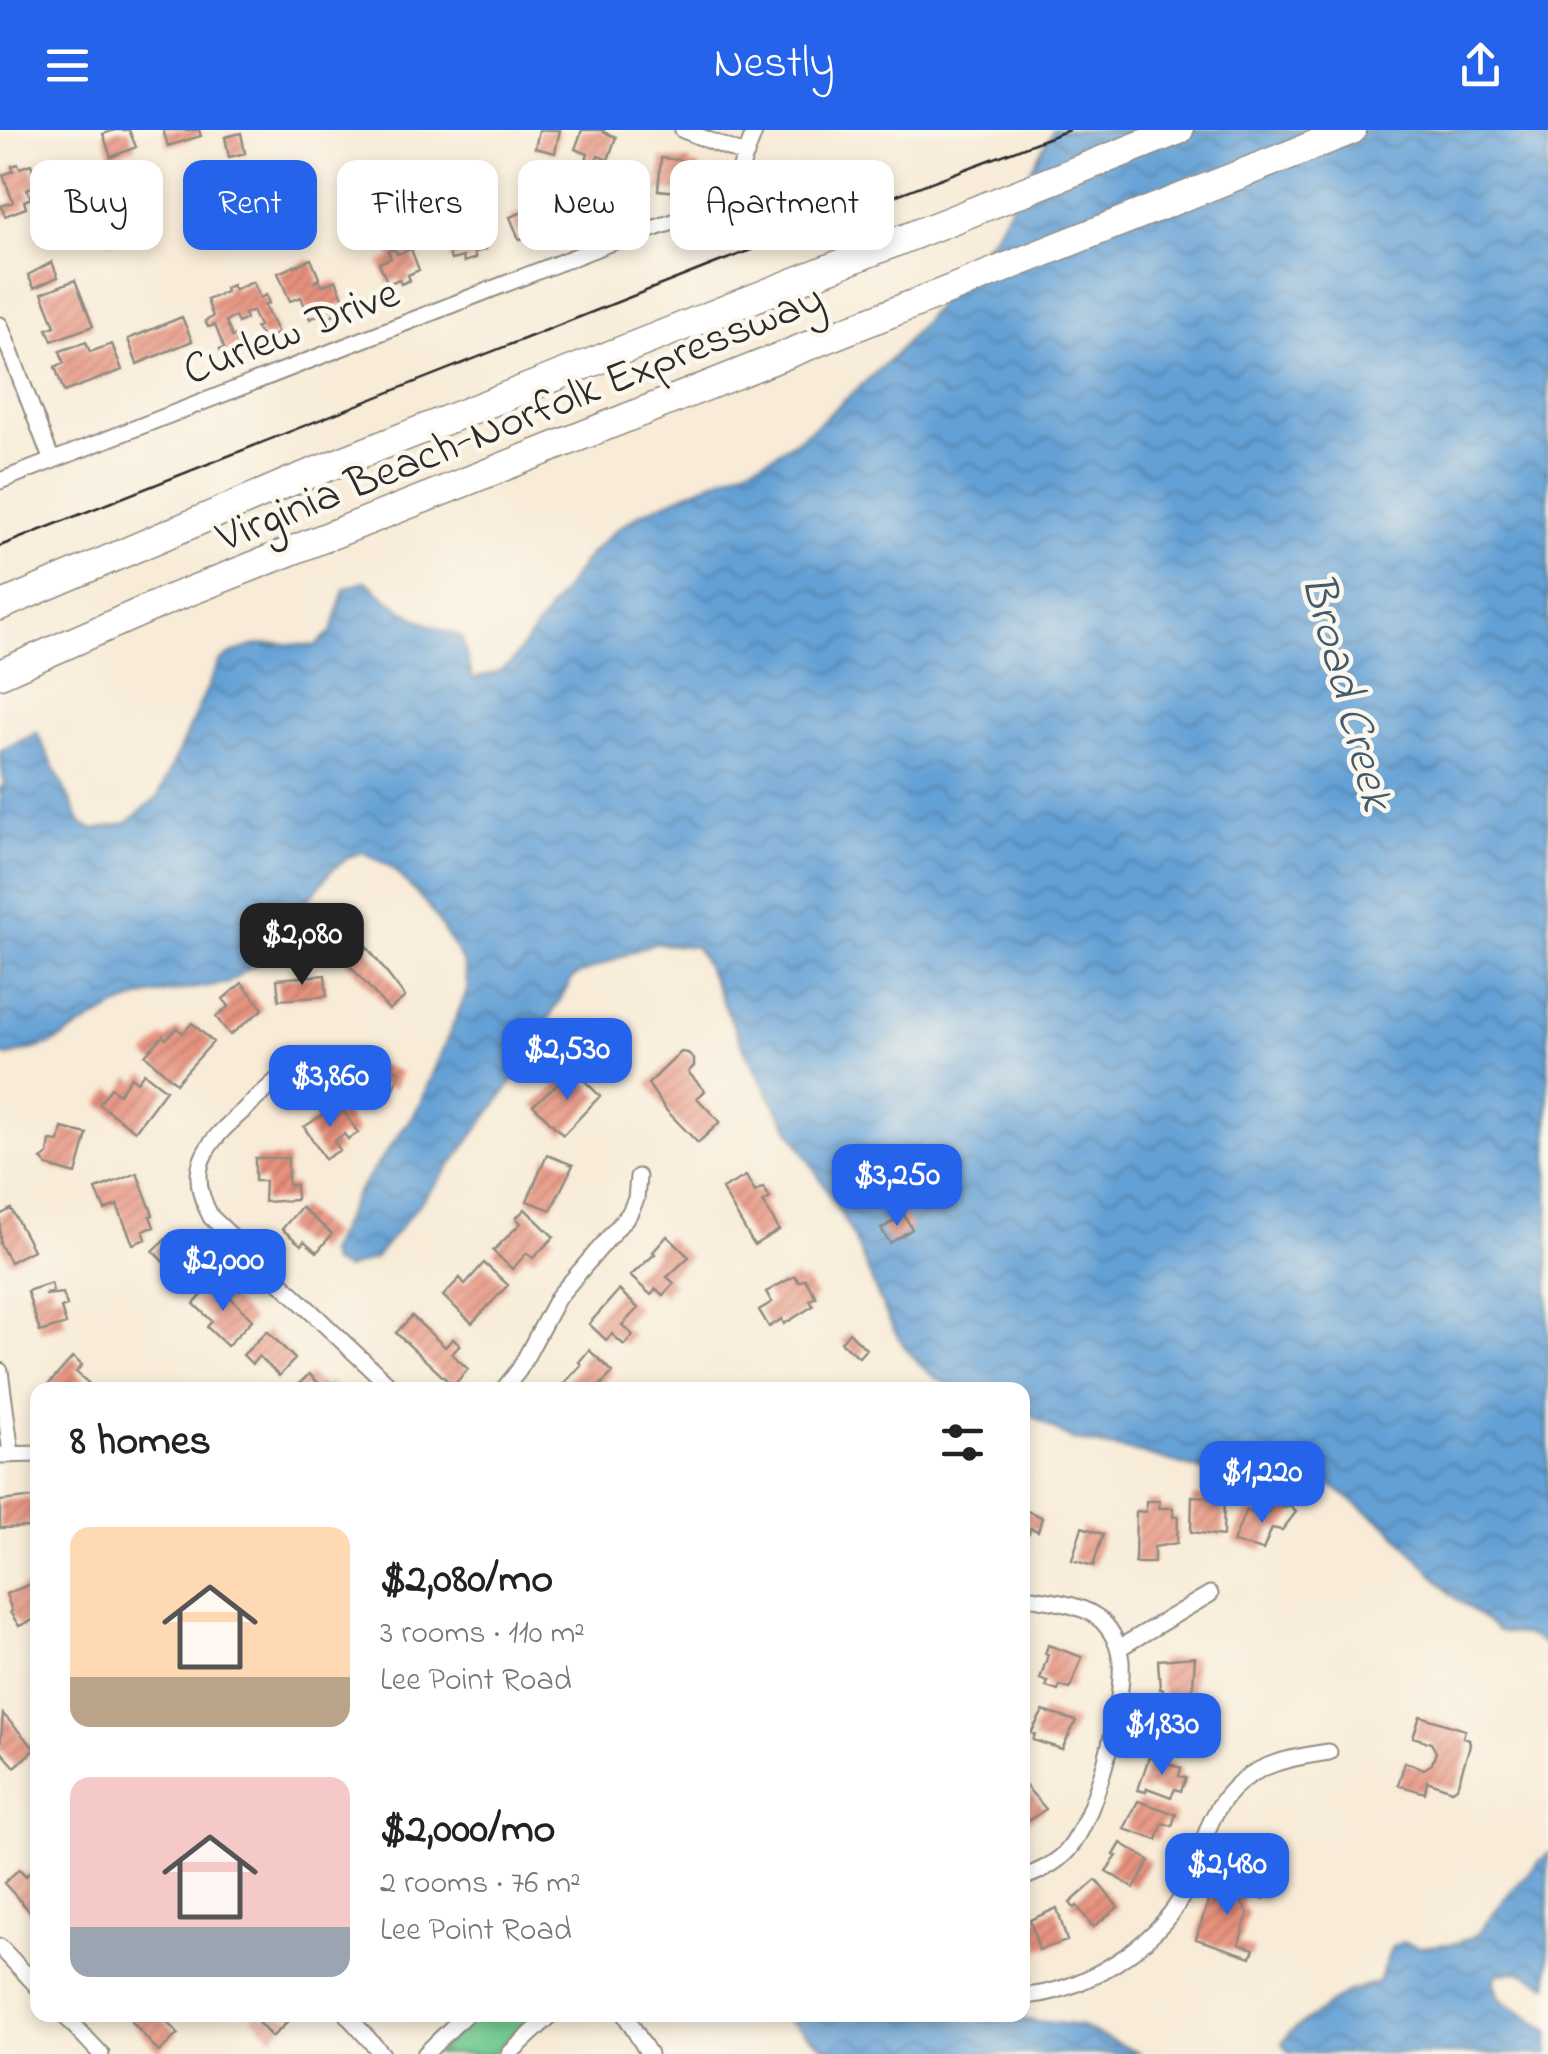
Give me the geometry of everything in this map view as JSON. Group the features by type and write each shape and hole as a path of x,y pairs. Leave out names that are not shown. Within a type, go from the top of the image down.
{"highway":[{"name":"Virginia Beach-Norfolk Expressway","path":"0,606 287,484 1178,130"},
{"name":"Virginia Beach-Norfolk Expressway","path":"0,674 170,600 1352,130"}],"street":[{"path":"683,130 746,156"},
{"name":"Curlew Drive","path":"0,481 610,243 727,204 755,130"},
{"path":"0,325 52,461"},
{"path":"297,1062 212,1139 199,1169 203,1202 212,1216 386,1382"},
{"path":"509,1382 558,1297 630,1214 638,1177"},
{"path":"0,1370 6,1454"},
{"path":"1119,1648 1210,1594"},
{"path":"1030,1598 1087,1610 1100,1619 1119,1648 1121,1664 1114,1725 1082,1828 1054,1863 1030,1874"},
{"path":"1030,1995 1066,1990 1089,1980 1126,1954 1170,1914 1183,1895 1217,1808 1234,1788 1271,1764 1329,1752"},
{"path":"0,1947 30,1979"},
{"path":"71,2022 101,2054"},
{"path":"353,2022 382,2054"},
{"path":"425,2054 458,2022"},
{"path":"509,2054 543,2022"},
{"path":"630,2022 648,2054"}],"green space":[{"path":"468,2022 526,2022 493,2054 435,2054"}],"water":[{"name":"Broad Creek","path":"1053,130 1548,130 1548,1646 1530,1636 1499,1631 1451,1594 1390,1528 1328,1483 1299,1470 1270,1480 1223,1477 1141,1453 1073,1440 1030,1415 1030,1382 944,1382 927,1371 911,1355 887,1316 850,1231 761,1080 696,947 653,943 573,977 511,1084 455,1160 375,1258 346,1269 331,1263 328,1253 357,1193 418,1108 468,989 463,962 430,908 391,867 363,852 350,856 332,870 268,955 228,983 145,996 116,1007 51,1044 9,1056 0,1054 0,788 4,786 0,751 37,733 81,823 94,830 127,823 158,797 219,662 253,646 315,646 332,631 344,589 366,581 410,615 461,636 473,679 495,673 511,663 589,555 613,532 641,513 773,456 816,426 893,357 994,235"},
{"path":"1548,1853 1548,1985 1522,1972 1497,1973 1494,1982 1499,1998 1548,2031 1548,2054 1290,2053 1282,2043 1289,2033 1347,1992 1378,1982 1392,1947 1403,1942 1421,1947 1458,1943 1477,1935"},
{"path":"1030,2020 1079,2026 1141,2054 834,2054 791,2022"}],"building":[{"path":"129,130 136,147 111,157 103,134"},
{"path":"163,130 199,130 201,136 168,146"},
{"path":"539,130 560,130 555,153 535,148"},
{"path":"582,130 604,130 616,137 608,160 598,156 596,160 586,160 588,154 575,149"},
{"path":"241,133 245,153 229,157 225,137"},
{"path":"661,158 681,160 670,160 670,191 658,190"},
{"path":"30,164 30,198 24,201 26,208 5,216 1,206 13,202 3,175 13,171 12,166"},
{"path":"518,214 518,237 510,217"},
{"path":"395,250 397,254 411,250 419,270 408,275 410,280 388,284 379,263 391,258 388,251"},
{"path":"448,250 483,250 474,253 476,258 464,262 463,257 451,260"},
{"path":"311,259 319,278 313,283 319,280 322,286 336,280 345,303 326,318 323,313 310,319 301,297 290,301 278,273"},
{"path":"52,262 58,277 34,288 28,275"},
{"path":"75,280 93,326 52,341 47,329 55,326 42,293"},
{"path":"253,282 260,298 266,295 269,303 264,305 278,333 264,340 255,327 259,326 252,311 238,323 235,317 226,321 232,337 236,335 238,350 222,354 220,349 224,348 215,325 208,327 205,321 213,317 207,300 232,285 234,290"},
{"path":"182,317 192,341 137,364 128,339"},
{"path":"86,342 90,352 112,344 122,370 64,392 55,367 64,363 60,351"},
{"path":"364,943 405,997 389,1010 345,960"},
{"path":"325,975 327,996 279,1000 277,979"},
{"path":"242,983 263,1009 230,1035 216,1017 229,1006 223,999"},
{"path":"192,1023 213,1042 176,1083 145,1055 163,1036 166,1039 177,1028 183,1033"},
{"path":"681,1052 694,1059 688,1072 705,1091 697,1098 720,1122 698,1143 666,1110 648,1084"},
{"path":"369,1060 401,1072 394,1089 384,1085 379,1097 357,1089"},
{"path":"144,1073 166,1090 135,1131 99,1104 111,1088 119,1094 131,1077 137,1082"},
{"path":"567,1076 574,1083 580,1076 600,1096 563,1135 533,1105"},
{"path":"339,1104 358,1133 348,1139 344,1134 334,1141 340,1150 325,1159 304,1127"},
{"path":"62,1128 87,1134 76,1174 47,1166 41,1159 48,1154 50,1141 59,1142"},
{"path":"547,1155 573,1165 551,1210 527,1201"},
{"path":"255,1158 288,1158 288,1185 296,1185 296,1200 264,1202 265,1181 255,1181"},
{"path":"137,1173 154,1227 143,1231 146,1239 133,1244 117,1205 105,1210 96,1189"},
{"path":"746,1176 755,1192 763,1187 770,1198 763,1202 779,1230 754,1245 722,1189"},
{"path":"301,1207 332,1234 317,1252 282,1229"},
{"path":"11,1209 33,1250 10,1262 0,1244 0,1215"},
{"path":"525,1209 554,1237 533,1258 527,1253 512,1269 493,1251 521,1223 516,1218"},
{"path":"904,1215 912,1229 890,1243 881,1229"},
{"path":"171,1234 205,1270 187,1287 153,1251"},
{"path":"667,1236 689,1257 667,1277 674,1283 663,1295 656,1289 651,1295 630,1276 655,1254"},
{"path":"484,1263 508,1285 472,1323 443,1296 460,1278 465,1284"},
{"path":"795,1276 799,1282 805,1279 816,1297 810,1300 813,1306 784,1324 782,1319 769,1327 759,1310 772,1302 766,1292"},
{"path":"215,1281 252,1320 227,1346 207,1327 212,1321 194,1304"},
{"path":"51,1283 53,1291 44,1295 63,1293 67,1306 61,1308 66,1324 40,1332 27,1291"},
{"path":"619,1290 638,1308 622,1325 633,1335 624,1345 612,1334 606,1340 589,1324"},
{"path":"412,1316 445,1347 453,1339 460,1345 452,1354 468,1369 457,1382 449,1382 396,1333"},
{"path":"267,1331 295,1359 279,1376 259,1356 252,1364 243,1355"},
{"path":"849,1332 866,1349 859,1357 841,1342"},
{"path":"589,1350 613,1372 604,1382 565,1382 581,1365 579,1362"},
{"path":"73,1357 82,1365 76,1372 87,1382 51,1382"},
{"path":"309,1374 318,1382 301,1382"},
{"path":"1210,1492 1224,1493 1223,1536 1191,1532 1192,1496 1210,1497"},
{"path":"30,1498 29,1527 0,1528 0,1501"},
{"path":"1146,1501 1160,1501 1159,1508 1173,1508 1173,1517 1178,1516 1177,1543 1154,1547 1154,1563 1135,1563 1136,1511 1146,1512"},
{"path":"1275,1504 1290,1506 1296,1512 1282,1530 1272,1528 1263,1550 1233,1542 1246,1510 1256,1515 1259,1509 1267,1513"},
{"path":"1030,1512 1042,1517 1038,1531 1030,1528"},
{"path":"1082,1527 1103,1534 1093,1566 1072,1560"},
{"path":"30,1584 30,1621 19,1626 10,1612 6,1594"},
{"path":"1048,1645 1082,1657 1070,1689 1046,1687 1048,1682 1040,1679"},
{"path":"1195,1657 1192,1700 1164,1702 1158,1660"},
{"path":"1043,1711 1076,1721 1062,1749 1033,1740 1035,1734 1031,1733"},
{"path":"1160,1711 1168,1713 1167,1718 1203,1725 1199,1745 1188,1743 1186,1752 1153,1745"},
{"path":"3,1714 30,1744 30,1754 15,1767 0,1750"},
{"path":"1420,1716 1465,1730 1463,1737 1469,1739 1457,1787 1452,1790 1427,1781 1425,1793 1398,1785 1405,1762 1424,1769 1432,1764 1436,1752 1431,1743 1413,1737"},
{"path":"1149,1757 1181,1768 1179,1776 1186,1778 1181,1791 1175,1789 1171,1797 1147,1788 1146,1792 1138,1790"},
{"path":"1030,1791 1046,1809 1030,1820"},
{"path":"1138,1801 1176,1814 1172,1826 1163,1823 1157,1840 1124,1829"},
{"path":"1121,1843 1150,1861 1134,1888 1106,1871"},
{"path":"19,1869 26,1876 30,1872 30,1912 4,1883"},
{"path":"1096,1880 1118,1907 1093,1927 1070,1903"},
{"path":"1238,1883 1266,1891 1264,1899 1246,1894 1242,1904 1248,1913 1239,1944 1254,1949 1251,1957 1196,1939 1213,1886 1235,1891"},
{"path":"1057,1908 1067,1941 1039,1950 1030,1920"},
{"path":"132,2022 167,2022 178,2034 159,2052"},
{"path":"258,2022 288,2022 272,2037"}],"tram line":[{"path":"0,546 714,264 1069,130"}]}
